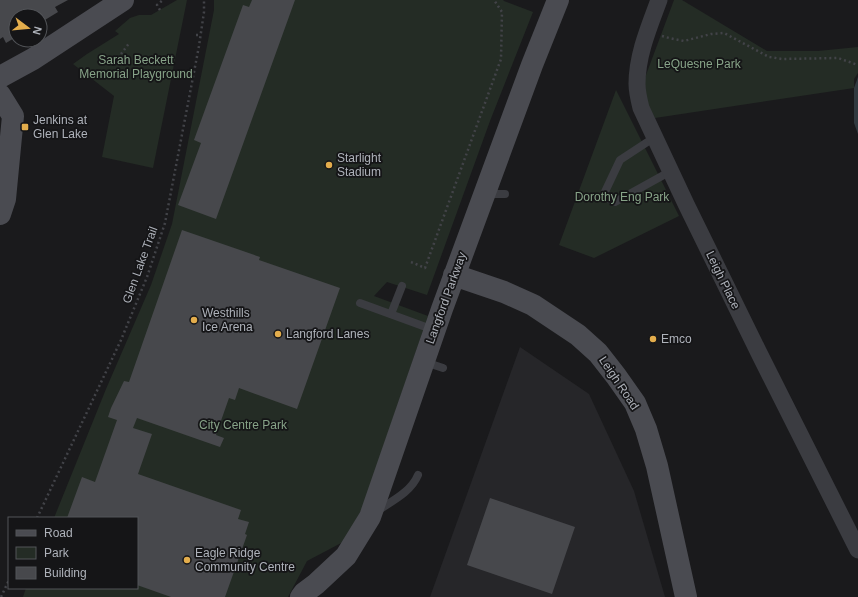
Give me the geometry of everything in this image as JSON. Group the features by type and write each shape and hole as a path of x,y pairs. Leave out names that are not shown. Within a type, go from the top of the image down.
{"street":[{"path":"0,77 124,0"},
{"name":"Langford Parkway","path":"310,593 346,556 370,517 454,275 495,194 532,65 558,0"},
{"name":"Leigh Place","path":"659,0 647,30 641,54 636,85 638,97 671,171 759,353 858,550"},
{"path":"0,95 13,116 4,199 0,214"},
{"name":"Leigh Road","path":"454,275 516,297 539,309 578,335 598,353 616,376 635,403 646,429 657,466 686,597"}],"lane":[{"path":"655,137 620,160 603,196 615,202 671,171"},
{"path":"391,314 402,286"},
{"path":"360,303 434,330"},
{"path":"423,361 443,368"},
{"path":"370,517 407,490 415,481 418,474"}],"path":[{"path":"160,10 157,5 163,0"},
{"name":"Glen Lake Trail","path":"38,517 121,340 147,277 165,223 200,35 204,12 204,0"},
{"path":"410,262 425,268 501,59 502,12 494,0"},
{"path":"662,36 684,41 711,34 724,33 769,57 782,59 838,58 857,64"},
{"path":"114,62 130,42"},
{"path":"1,597 8,582"}],"shaded area":[{"path":"858,77 858,134 854,123 854,88"},
{"path":"520,347 589,394 634,491 665,597 430,597"}],"green space":[{"name":"Sarah Beckett Memorial Playground","path":"177,0 187,0 153,168 102,157 114,96 73,64 119,34 115,31 130,18 139,15 151,15"},
{"name":"City Centre Park","path":"214,0 503,0 533,12 490,121 427,295 387,282 374,296 428,316 362,509 345,541 307,561 288,597 23,597 26,589 138,589 138,517 54,517 106,389 151,285 172,224 214,10"},
{"name":"LeQuesne Park","path":"674,0 682,0 767,51 818,51 858,47 858,73 854,79 854,88 655,118 640,91"},
{"name":"Dorothy Eng Park","path":"616,90 679,216 594,258 559,245"}],"building":[{"path":"0,0 68,0 55,7 58,12 48,18 48,8 8,8 8,42 6,43 3,37 0,39"},
{"path":"252,0 295,0 216,219 178,205 201,143 194,140 243,5 249,7"},
{"path":"182,230 260,257 259,260 340,288 297,409 239,388 235,400 229,398 216,435 224,438 220,447 137,418 133,428 152,434 138,474 241,510 238,519 249,522 245,534 247,535 225,597 171,597 138,585 138,517 67,517 82,477 95,482 117,420 108,417 111,408 124,381 129,382"},
{"path":"490,498 575,527 552,594 467,565"}],"place":[{"name":"Jenkins at Glen Lake","path":"25,127"},
{"name":"Starlight Stadium","path":"329,165"},
{"name":"Westhills Ice Arena","path":"194,320"},
{"name":"Langford Lanes","path":"278,334"},
{"name":"Emco","path":"653,339"},
{"name":"Eagle Ridge Community Centre","path":"187,560"}]}
